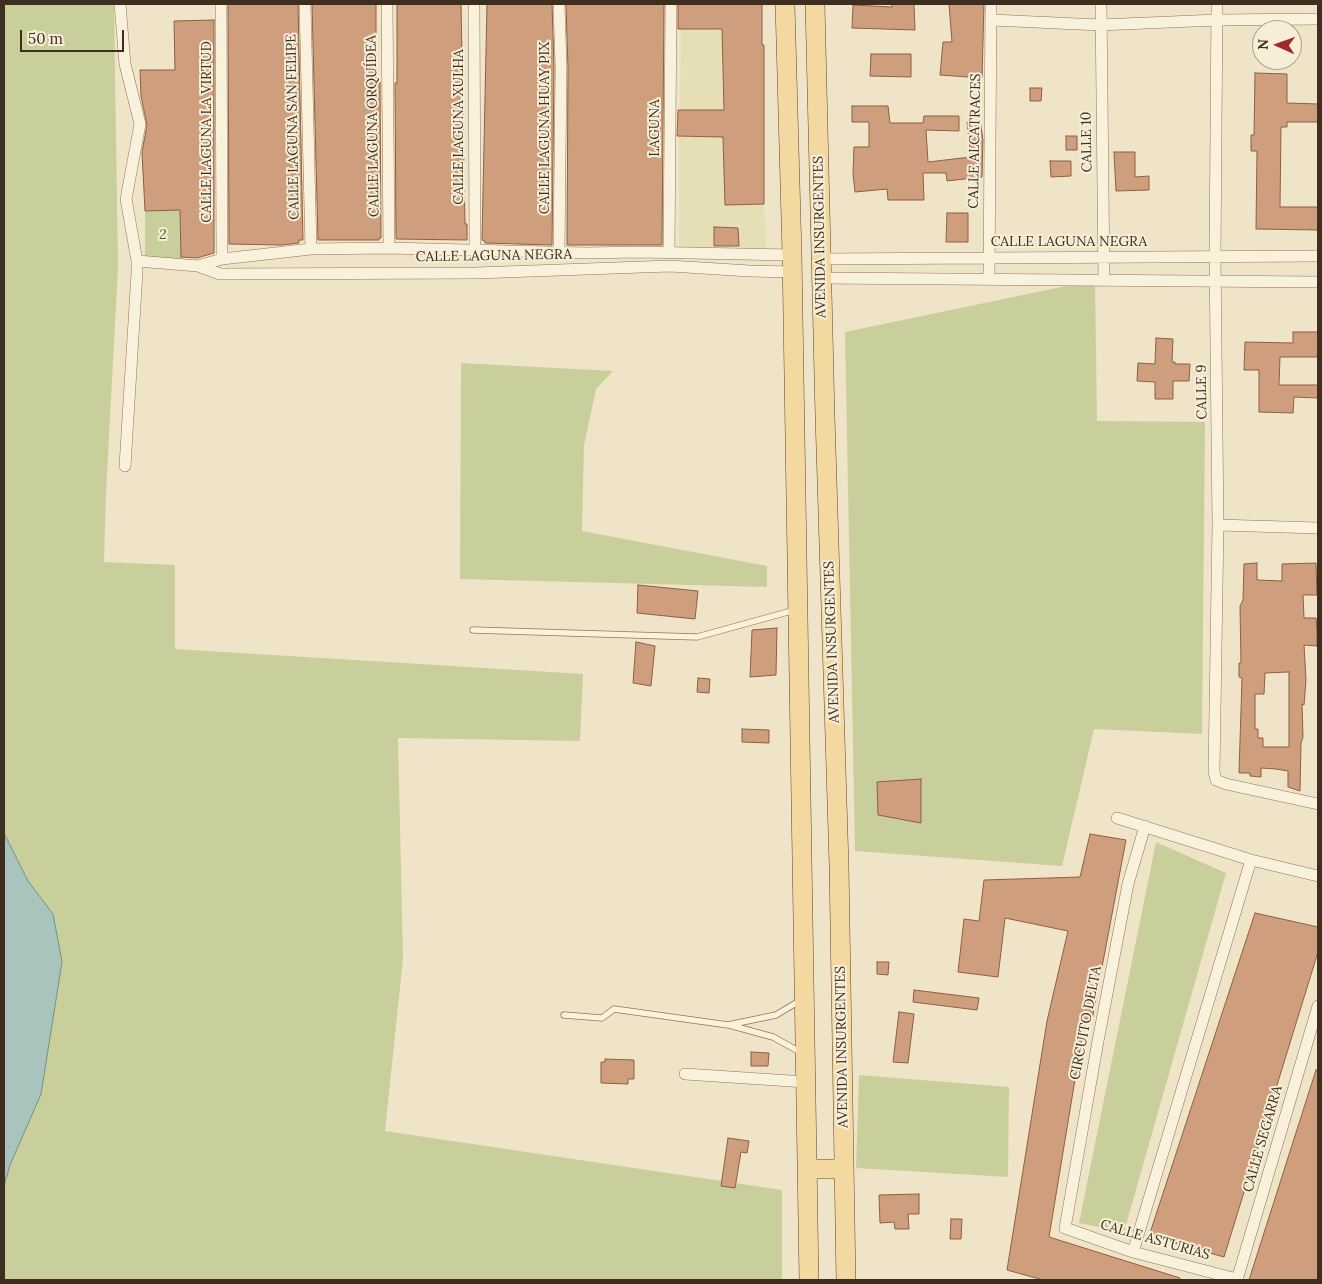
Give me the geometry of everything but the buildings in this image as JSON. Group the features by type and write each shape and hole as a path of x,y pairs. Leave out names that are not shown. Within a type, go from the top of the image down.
{"main road":[{"name":"AVENIDA INSURGENTES","path":"785,4 795,416 810,1280"},
{"name":"AVENIDA INSURGENTES","path":"815,4 825,416 840,865 846,1280"},
{"path":"795,416 825,416"},
{"path":"798,609 831,608"},
{"path":"808,1169 844,1169"}],"street":[{"path":"120,4 125,64 140,124 126,199 137,261 125,466"},
{"name":"CALLE LAGUNA LA VIRTUD","path":"221,4 222,260"},
{"name":"CALLE LAGUNA SAN FELIPE","path":"305,4 311,249"},
{"name":"CALLE LAGUNA ORQUÍDEA","path":"387,4 389,248"},
{"name":"CALLE LAGUNA XULHA","path":"474,4 475,251"},
{"name":"CALLE LAGUNA HUAY PIX","path":"559,4 561,77 559,252"},
{"name":"LAGUNA","path":"669,253 671,4"},
{"name":"CALLE ALCATRACES","path":"989,279 992,4"},
{"name":"CALLE 10","path":"1101,4 1104,280"},
{"name":"CALLE 9","path":"1217,4 1215,281 1218,525 1214,771 1216,780 1226,784 1318,804"},
{"path":"992,20 1100,25 1217,20 1318,19"},
{"name":"CALLE LAGUNA NEGRA","path":"198,266 222,260 311,249 389,248 669,253 792,263"},
{"name":"CALLE LAGUNA NEGRA","path":"821,268 988,258 1318,256"},
{"name":"CALLE LAGUNA NEGRA","path":"137,261 198,266 220,274 476,272 670,266 750,271 792,263"},
{"path":"821,268 989,279 1318,282"},
{"path":"1218,525 1318,528"},
{"path":"1117,818 1251,860 1318,876"},
{"name":"CIRCUITO DELTA","path":"1065,1228 1128,884 1145,826"},
{"path":"1133,1252 1251,860"},
{"name":"CALLE SEGARRA","path":"1237,1280 1318,1006"},
{"path":"685,1074 806,1082"},
{"name":"CALLE ASTURIAS","path":"1065,1228 1133,1252 1237,1280"}],"lane":[{"path":"473,630 696,637 798,609"},
{"path":"728,1025 776,1015 805,998"},
{"path":"564,1015 602,1018 614,1008 728,1025 773,1037 806,1055"}],"shaded area":[{"path":"681,29 722,30 725,205 764,204 766,249 739,251 738,228 714,227 714,252 679,251 679,136 710,137 709,110 680,110"}],"green space":[{"path":"4,4 114,4 118,268 104,562 175,565 175,649 583,674 580,741 398,738 403,959 385,1131 782,1190 782,1280 4,1280 4,1186 10,1165 53,914 28,881 4,833"},
{"name":"2","path":"180,210 182,259 145,259 145,211"},
{"path":"1095,280 1097,421 1205,422 1202,734 1094,729 1062,866 855,851 845,332"},
{"path":"461,363 613,371 596,389 584,445 582,531 767,566 767,587 460,579"},
{"path":"1156,842 1226,873 1124,1232 1079,1223"},
{"path":"859,1075 1009,1087 1008,1177 856,1168"}],"water":[{"path":"4,833 28,881 53,914 62,962 41,1094 10,1165 4,1186"}]}
